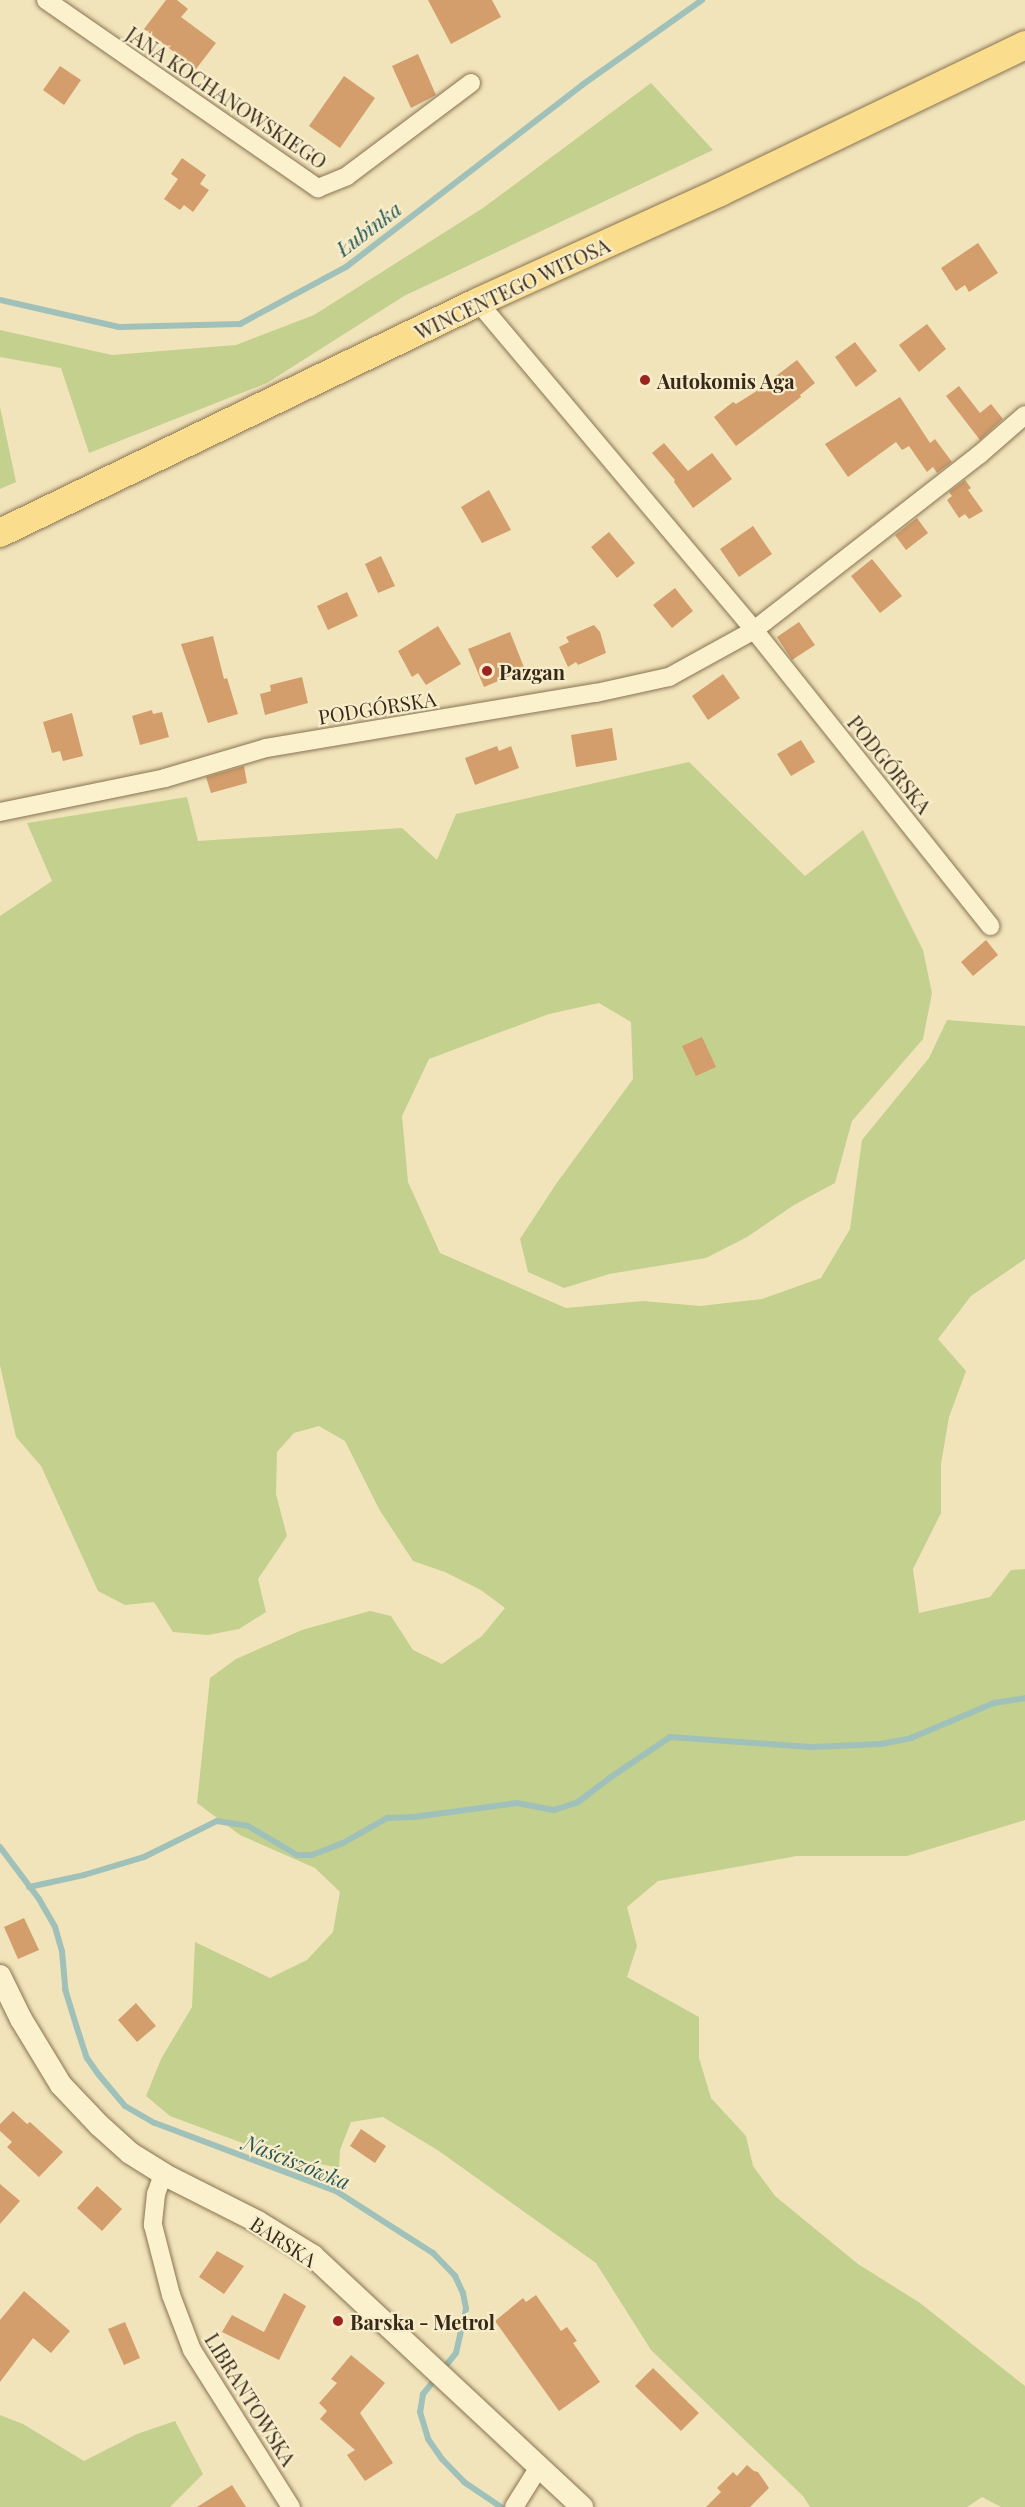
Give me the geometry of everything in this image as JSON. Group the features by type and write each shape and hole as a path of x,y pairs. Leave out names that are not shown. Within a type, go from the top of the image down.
{"main road":[{"name":"WINCENTEGO WITOSA","path":"0,533 478,302 720,192 1025,45"}],"street":[{"name":"JANA KOCHANOWSKIEGO","path":"46,0 318,188 347,176 471,83"},
{"name":"PODGÓRSKA","path":"478,302 754,630 990,926"},
{"name":"PODGÓRSKA","path":"0,812 165,778 267,748 596,693 669,677 754,630 979,455 1025,415"},
{"name":"BARSKA","path":"0,1976 21,2019 61,2085 130,2153 163,2174 258,2222 313,2256 582,2507"},
{"name":"LIBRANTOWSKA","path":"163,2174 156,2194 153,2225 171,2295 192,2350 291,2507"},
{"path":"518,2500 539,2467"}],"green space":[{"path":"651,83 713,150 404,296 267,383 89,453 61,368 0,357 0,330 112,355 236,345 314,315 483,208"},
{"path":"0,407 16,482 0,489"},
{"path":"689,762 805,876 863,830 923,950 932,993 923,1039 852,1121 835,1183 794,1205 747,1237 706,1258 609,1274 564,1288 528,1272 520,1239 556,1184 633,1079 631,1022 599,1003 549,1014 429,1059 402,1116 408,1182 440,1253 566,1308 643,1301 700,1306 762,1299 821,1278 850,1229 862,1140 929,1058 947,1020 1025,1026 1025,1259 971,1296 938,1339 966,1371 949,1417 941,1464 941,1513 913,1569 919,1613 990,1597 1011,1570 1025,1569 1025,1820 907,1856 797,1856 658,1881 627,1907 637,1946 627,1977 699,2017 699,2058 711,2098 746,2136 753,2166 775,2196 858,2264 920,2303 1025,2386 1025,2507 1001,2507 982,2497 967,2507 810,2507 803,2496 651,2350 596,2263 439,2151 383,2117 351,2122 340,2150 339,2168 267,2152 170,2116 146,2096 161,2059 192,2007 195,1942 270,1978 307,1960 333,1932 340,1892 315,1868 240,1835 197,1803 210,1678 236,1659 302,1630 370,1611 391,1616 413,1650 442,1664 482,1636 505,1608 481,1590 445,1572 413,1561 379,1509 345,1441 319,1426 294,1433 277,1452 276,1494 287,1536 258,1579 266,1612 239,1629 208,1635 173,1632 154,1602 125,1605 98,1591 41,1466 16,1437 0,1365 0,916 52,881 27,823 187,797 198,841 402,828 437,860 456,814"},
{"path":"0,2415 23,2424 84,2461 137,2434 175,2421 203,2474 170,2507 0,2507"}],"building":[{"path":"166,0 177,0 188,9 181,17 216,43 196,69 144,29"},
{"path":"428,0 492,0 501,17 451,44"},
{"path":"418,54 436,95 411,108 392,66"},
{"path":"60,66 81,80 64,105 43,90"},
{"path":"344,76 375,98 340,148 309,126"},
{"path":"182,158 206,175 200,184 209,190 193,212 184,205 180,210 164,199 178,179 171,174"},
{"path":"978,243 998,273 969,292 965,285 956,291 941,268"},
{"path":"927,324 946,349 919,372 899,345"},
{"path":"855,342 877,371 856,387 835,357"},
{"path":"797,360 815,383 800,395 801,397 736,446 714,417 733,402 736,404 755,392"},
{"path":"959,386 980,413 991,404 1003,419 980,440 946,396"},
{"path":"900,397 930,443 935,439 952,462 937,473 933,467 927,472 909,446 902,450 896,442 848,477 825,444"},
{"path":"664,443 688,471 712,453 732,479 693,508 674,482 675,480 652,453"},
{"path":"965,480 971,488 968,490 983,511 969,519 965,514 959,518 947,500 952,496 949,492"},
{"path":"489,490 511,530 482,543 461,507"},
{"path":"917,518 928,533 906,550 895,535"},
{"path":"753,526 772,554 739,577 720,549"},
{"path":"609,532 635,563 617,578 591,547"},
{"path":"381,556 395,586 378,593 365,564"},
{"path":"872,559 902,596 880,613 851,576"},
{"path":"675,588 693,611 672,628 653,605"},
{"path":"347,592 358,616 328,630 317,606"},
{"path":"799,622 815,645 792,660 777,637"},
{"path":"594,625 600,632 606,653 578,665 576,662 568,667 559,647 569,642 566,637"},
{"path":"438,626 461,664 426,685 418,673 412,677 398,651"},
{"path":"510,632 525,670 484,687 468,649"},
{"path":"213,636 224,679 227,678 238,714 208,723 181,644"},
{"path":"723,674 740,698 708,720 692,696"},
{"path":"302,677 308,703 265,715 260,694 271,691 270,685"},
{"path":"152,710 153,714 162,712 169,737 140,745 132,716"},
{"path":"72,713 83,756 63,761 60,751 52,753 43,722"},
{"path":"612,728 617,760 576,767 571,735"},
{"path":"801,740 815,762 791,776 777,754"},
{"path":"497,746 499,751 511,746 519,768 475,785 465,758"},
{"path":"244,766 247,783 211,793 206,777"},
{"path":"986,940 998,955 973,976 961,962"},
{"path":"702,1037 716,1067 696,1076 682,1046"},
{"path":"24,1918 39,1950 18,1959 4,1927"},
{"path":"136,2003 156,2026 137,2042 118,2020"},
{"path":"13,2111 27,2124 30,2122 63,2152 39,2177 7,2147 12,2142 0,2131 0,2124"},
{"path":"361,2129 386,2146 375,2163 350,2146"},
{"path":"0,2184 20,2201 0,2224"},
{"path":"97,2186 122,2209 102,2231 77,2208"},
{"path":"217,2251 244,2266 224,2294 199,2277"},
{"path":"24,2291 70,2331 51,2353 33,2338 0,2382 0,2320"},
{"path":"284,2293 306,2306 279,2360 222,2332 232,2315 264,2332"},
{"path":"536,2295 561,2331 567,2327 577,2341 573,2343 600,2382 559,2411 495,2321 523,2298 526,2302"},
{"path":"125,2322 140,2358 124,2365 108,2329"},
{"path":"351,2355 385,2383 360,2413 393,2463 365,2481 347,2455 355,2450 320,2419 327,2411 319,2403 337,2383 331,2379"},
{"path":"653,2368 699,2413 681,2431 635,2386"},
{"path":"747,2465 758,2472 769,2488 750,2507 706,2507 721,2492 717,2488 733,2472 737,2476"},
{"path":"232,2485 246,2507 197,2507"}],"waterway":[{"name":"Łubinka","path":"0,300 119,327 240,324 346,267 582,85 702,0"},
{"path":"29,1887 84,1875 144,1857 217,1821 248,1826 297,1855 312,1855 343,1843 387,1818 414,1817 517,1803 554,1810 578,1802 670,1737 811,1747 881,1744 911,1738 994,1703 1025,1698"},
{"name":"Naściszówka","path":"0,1847 39,1899 55,1927 62,1951 65,1989 87,2058 125,2106 155,2123 336,2191 433,2253 455,2276 463,2293 466,2309 456,2353 442,2370"},
{"name":"Naściszówka","path":"436,2378 423,2394 420,2412 428,2439 442,2459 464,2482 501,2507"}],"place":[{"name":"Autokomis Aga","path":"645,380"},
{"name":"Pazgan","path":"487,671"},
{"name":"Barska - Metrol","path":"338,2321"}]}
